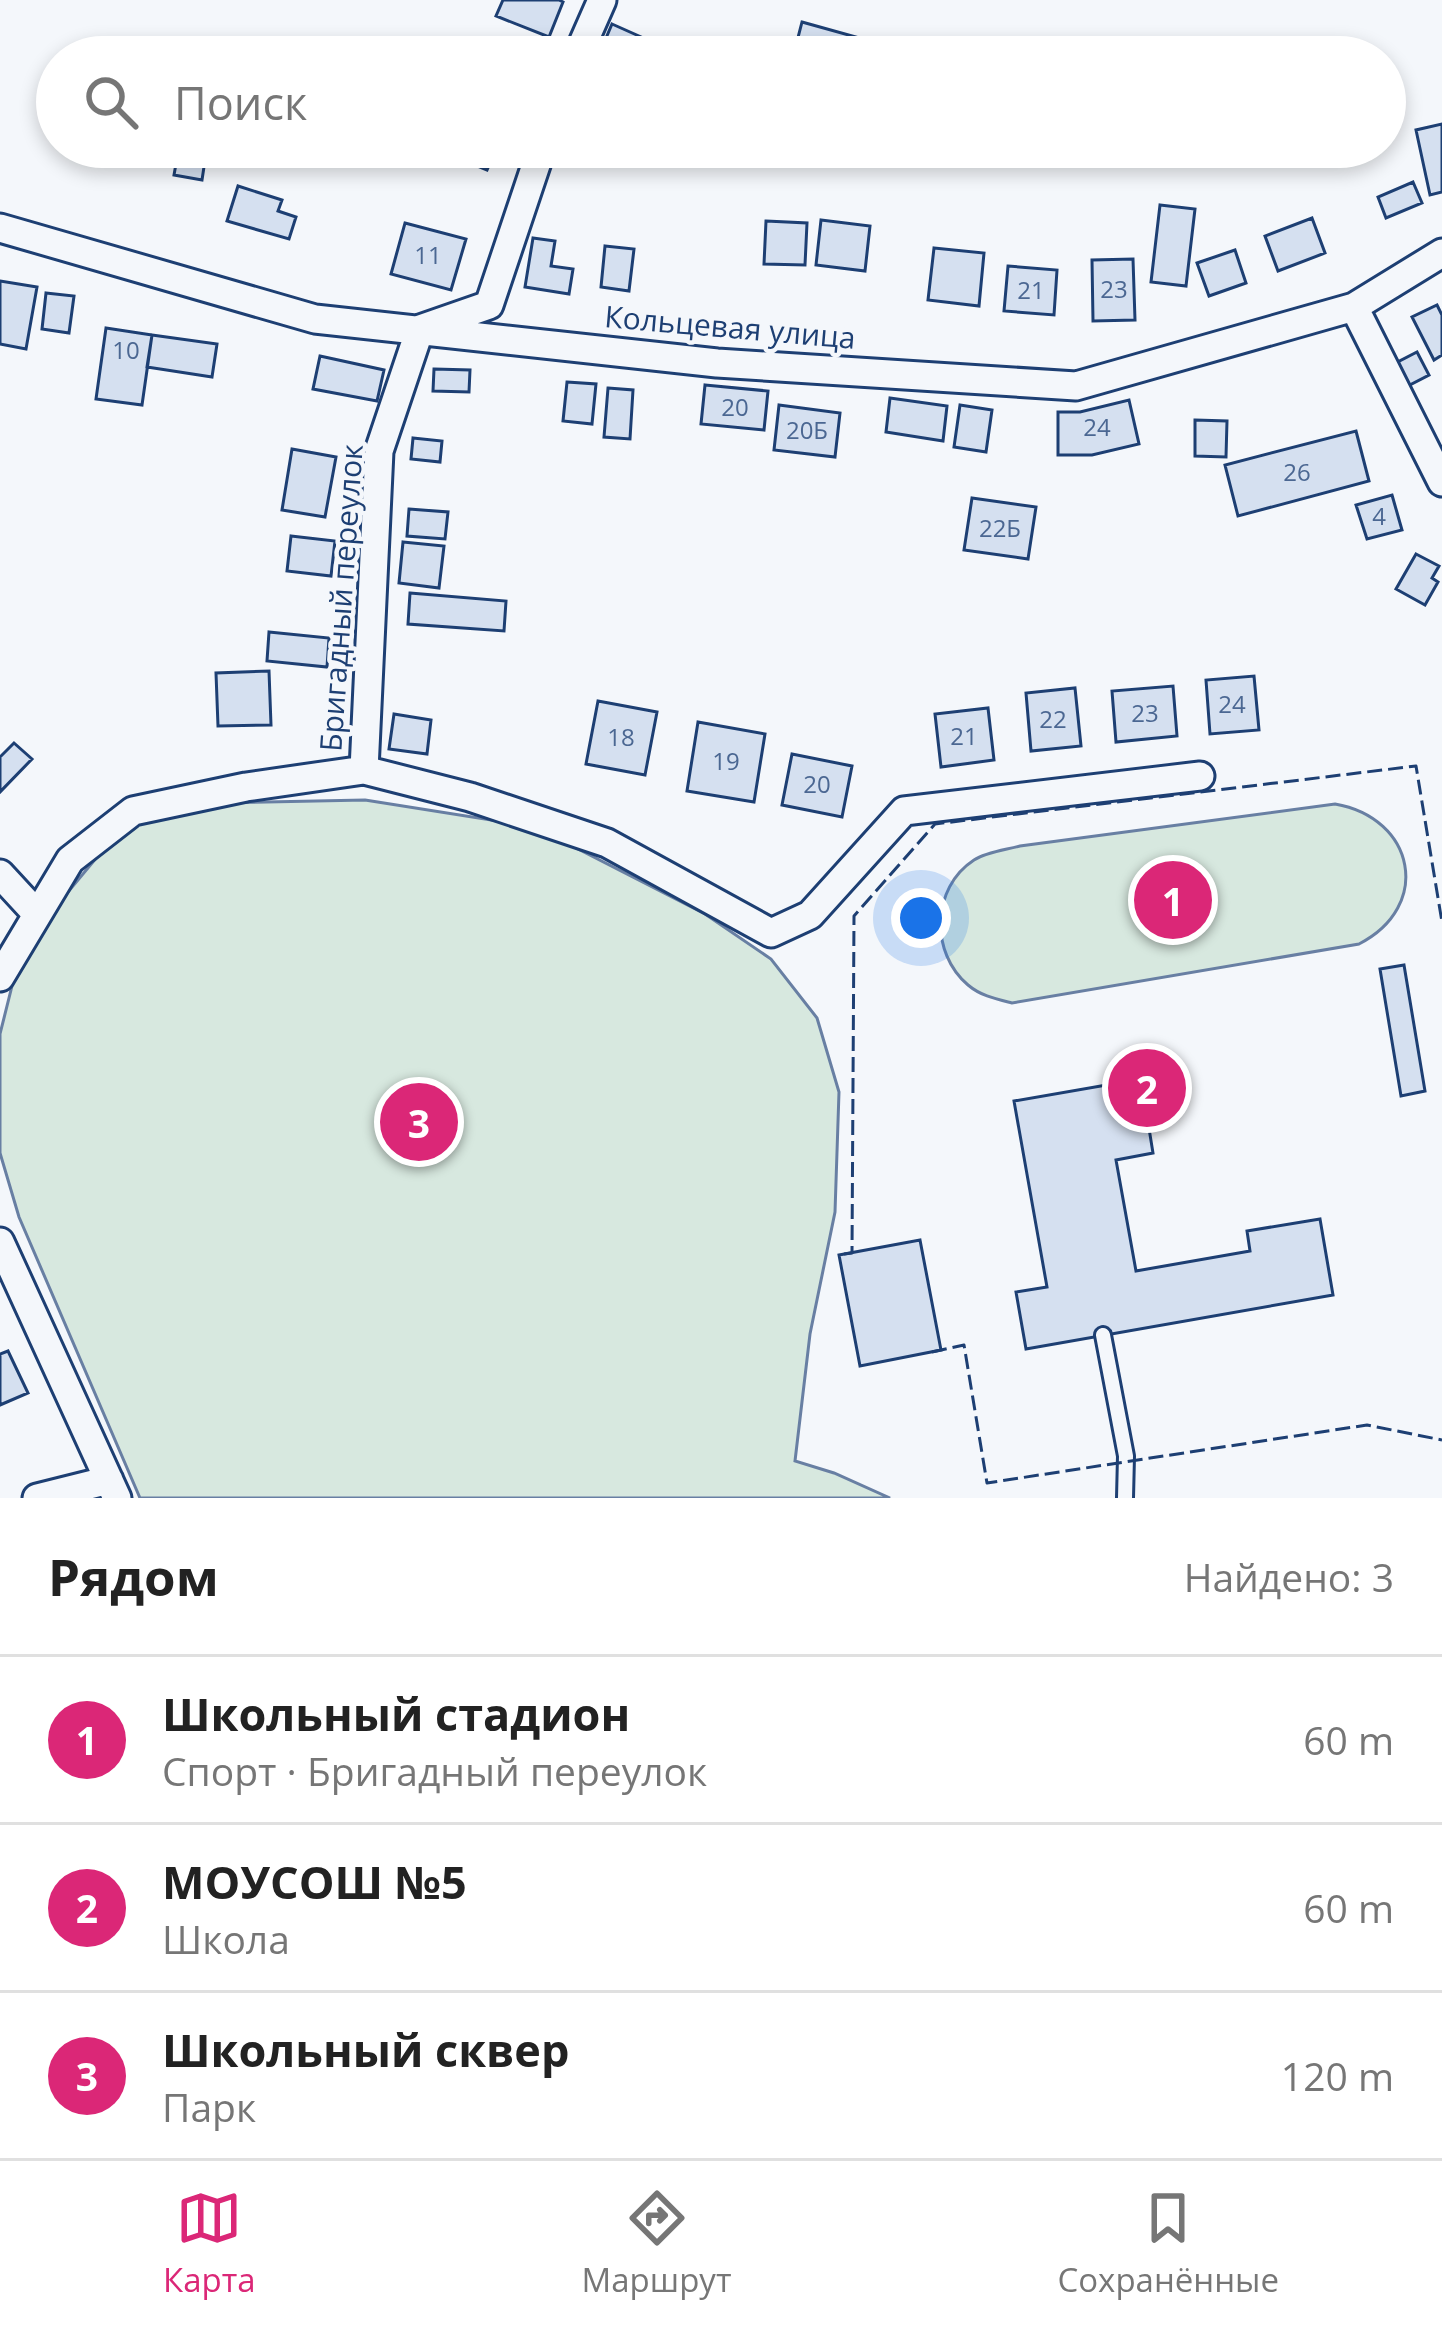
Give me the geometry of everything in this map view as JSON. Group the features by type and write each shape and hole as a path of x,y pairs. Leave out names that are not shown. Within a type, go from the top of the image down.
{"street":[{"path":"586,36 602,0"},
{"path":"420,329 489,304 535,168"},
{"name":"Кольцевая улица","path":"0,228 314,319 717,363 1076,386 1354,307 1442,253"},
{"path":"1354,307 1442,482"},
{"name":"Бригадный переулок","path":"420,329 379,451 364,770 470,797 608,843 771,933 810,915 904,811 1200,776"},
{"path":"0,976 70,860 134,811 246,787 364,770"},
{"path":"0,874 36,913"},
{"path":"0,1243 113,1489 37,1498"}],"lane":[{"path":"1103,1335 1126,1456 1125,1498"}],"shaded area":[{"path":"365,800 535,827 705,914 771,959 817,1018 839,1092 835,1212 810,1334 795,1461 890,1498 140,1498 19,1217 0,1153 0,1034 13,982 48,916 102,851 146,817 217,803"},
{"path":"1335,804 1362,812 1383,826 1405,865 1398,908 1382,928 1359,944 1012,1003 973,989 947,956 942,939 943,903 960,872 984,855 1020,846"}],"building":[{"path":"503,0 563,2 549,36 496,16"},
{"path":"802,22 852,36 798,36"},
{"path":"612,24 639,36 607,36"},
{"path":"1442,124 1442,192 1430,195 1416,130"},
{"path":"175,168 204,168 202,180 174,175"},
{"path":"1413,182 1422,203 1386,218 1378,197"},
{"path":"238,186 282,200 278,211 296,217 289,239 227,221"},
{"path":"1160,205 1195,209 1186,286 1151,282"},
{"path":"1312,218 1325,253 1278,271 1265,236"},
{"path":"821,220 870,226 865,271 816,265"},
{"path":"766,221 807,223 805,265 764,264"},
{"path":"405,223 466,239 451,290 391,274"},
{"path":"533,238 555,241 551,266 573,269 569,294 525,287"},
{"path":"605,246 634,249 629,291 601,287"},
{"path":"934,248 984,253 979,306 928,300"},
{"path":"1235,250 1246,283 1209,296 1197,263"},
{"path":"1133,259 1135,320 1093,321 1092,260"},
{"path":"1008,266 1057,270 1054,315 1004,311"},
{"path":"0,281 37,287 26,349 0,344"},
{"path":"46,293 74,296 69,333 42,329"},
{"path":"1437,305 1442,315 1442,355 1434,360 1412,317"},
{"path":"106,328 152,335 142,405 96,399"},
{"path":"152,335 217,344 212,377 147,367"},
{"path":"1417,352 1429,375 1402,389 1390,366"},
{"path":"320,356 384,370 377,401 313,389"},
{"path":"434,369 470,370 469,392 433,391"},
{"path":"567,382 596,384 592,424 563,421"},
{"path":"705,385 768,391 764,430 701,424"},
{"path":"608,388 633,390 630,439 604,437"},
{"path":"890,398 947,406 943,441 886,432"},
{"path":"1129,400 1139,444 1092,455 1058,455 1058,412 1080,412"},
{"path":"779,405 840,413 835,457 774,450"},
{"path":"960,405 992,410 986,452 954,447"},
{"path":"1195,420 1227,421 1226,457 1195,456"},
{"path":"1356,431 1369,481 1238,516 1225,465"},
{"path":"413,438 442,441 440,462 411,459"},
{"path":"292,449 336,457 325,517 282,510"},
{"path":"1392,495 1402,530 1367,539 1356,505"},
{"path":"972,498 1036,507 1028,559 964,550"},
{"path":"409,509 448,512 445,539 407,536"},
{"path":"291,536 335,541 331,576 287,571"},
{"path":"403,542 444,546 439,588 399,583"},
{"path":"1416,554 1439,566 1432,578 1438,582 1425,605 1396,589"},
{"path":"410,593 506,601 504,631 408,624"},
{"path":"269,632 329,638 327,667 267,661"},
{"path":"269,671 271,725 218,726 216,673"},
{"path":"1254,676 1259,730 1210,734 1206,680"},
{"path":"1173,686 1177,736 1116,742 1112,691"},
{"path":"1075,688 1081,746 1031,751 1026,693"},
{"path":"598,701 657,712 645,775 586,764"},
{"path":"988,708 994,760 941,767 935,714"},
{"path":"394,714 431,720 427,754 389,749"},
{"path":"698,722 765,734 754,802 687,791"},
{"path":"14,743 32,759 0,792 0,757"},
{"path":"792,754 852,766 842,817 782,805"},
{"path":"1404,965 1425,1091 1401,1096 1380,969"},
{"path":"1141,1079 1153,1153 1116,1160 1136,1271 1250,1251 1247,1231 1320,1219 1333,1295 1026,1349 1016,1292 1047,1287 1014,1101"},
{"path":"920,1240 941,1350 860,1366 839,1255"},
{"path":"8,1351 28,1393 0,1405 0,1354"}],"fence":[{"path":"844,1254 852,1253 854,916 935,824 1416,766 1442,922"},
{"path":"932,1352 964,1345 987,1483 1367,1425 1442,1440"}],"place":[{"name":"Школьный стадион","path":"1173,900"},
{"name":"МОУСОШ №5","path":"1147,1088"},
{"name":"Школьный сквер","path":"419,1122"}]}
